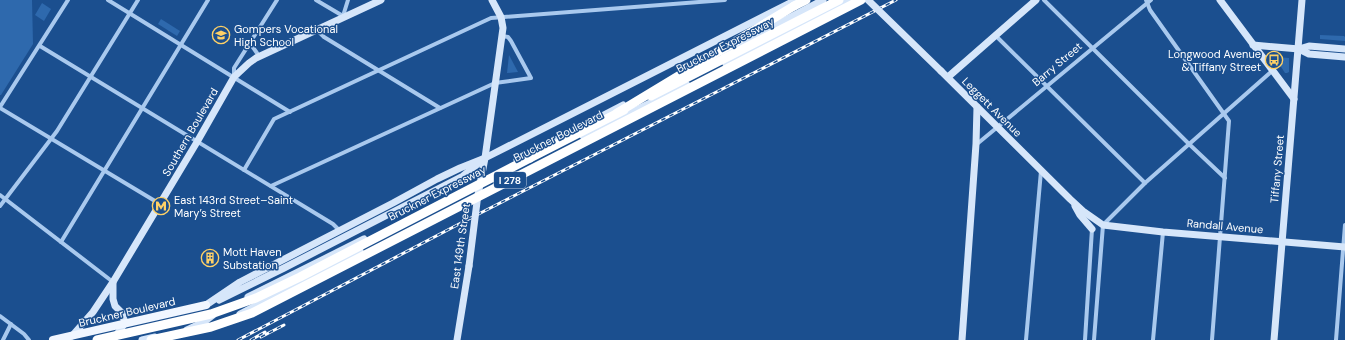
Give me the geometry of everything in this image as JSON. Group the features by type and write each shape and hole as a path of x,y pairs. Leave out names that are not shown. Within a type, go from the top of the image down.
{"highway":[{"path":"616,113 793,2 806,0"},
{"name":"Bruckner Expressway","path":"97,340 211,314 256,298 314,270 616,113 688,79 839,0"},
{"name":"Bruckner Expressway","path":"151,340 210,326 252,313 861,0"}],"main road":[{"name":"Southern Boulevard","path":"72,336 93,312 113,282 198,142 234,77 249,63 260,56 317,30 343,16 381,0"},
{"name":"East 149th Street","path":"457,340 502,36 503,24 492,0"},
{"name":"Bruckner Boulevard","path":"114,340 193,322 213,315 481,178 823,0"},
{"name":"Bruckner Boulevard","path":"142,340 218,322 237,315 480,188 703,77 850,0"},
{"name":"Leggett Avenue","path":"868,0 948,77 996,127 1070,199 1083,211 1103,225"},
{"path":"948,77 1036,0"},
{"path":"1220,0 1294,99"},
{"name":"Tiffany Street","path":"1274,340 1299,49 1301,1"},
{"name":"Bruckner Boulevard","path":"206,305 240,282 437,179 485,158 793,2"},
{"path":"1253,45 1299,49 1309,46 1345,49"},
{"path":"1299,49 1308,54 1345,57"},
{"path":"962,340 976,144 977,107"},
{"name":"Bruckner Boulevard","path":"53,340 206,305 222,299 463,176 485,158"},
{"path":"1070,199 1080,215 1092,229"},
{"name":"Randall Avenue","path":"1103,225 1162,232 1344,247"},
{"path":"297,272 334,264"},
{"path":"113,282 113,299 115,306 122,313 125,323 114,340"},
{"path":"186,330 204,322 213,315"}],"street":[{"path":"68,0 0,107 51,140 160,204"},
{"path":"108,0 290,112"},
{"path":"0,206 51,140 138,0"},
{"path":"61,242 208,0"},
{"path":"234,77 234,68 277,0"},
{"path":"316,0 343,16 348,0"},
{"path":"658,0 658,6"},
{"path":"244,170 274,119 491,18 725,0"},
{"path":"1044,0 1225,178"},
{"name":"Barry Street","path":"976,144 1047,87 1146,2 1151,0"},
{"path":"1146,2 1150,10 1229,121 1212,340"},
{"path":"317,30 324,36 440,108"},
{"path":"995,35 1145,183"},
{"path":"271,186 495,83 531,78 511,40 508,37 502,36"},
{"path":"250,43 260,56"},
{"path":"40,46 333,224 339,230"},
{"path":"1094,340 1103,225 1145,183 1272,71"},
{"path":"1026,340 1041,170"},
{"path":"0,195 113,282"},
{"path":"1336,340 1345,225"},
{"path":"1085,340 1092,229"},
{"path":"1153,340 1162,232"},
{"path":"0,316 24,334 29,340"},
{"path":"3,340 11,324"}],"shaded area":[{"path":"0,0 32,0 33,44 1,95 0,95"},
{"path":"42,3 51,9 44,21 35,15"},
{"path":"161,19 180,31 177,36 158,24"},
{"path":"1320,35 1344,36 1345,41 1320,39"},
{"path":"509,55 518,72 507,73"},
{"path":"1277,57 1289,58 1289,72 1285,73 1276,59"}],"railway":[{"path":"238,340 461,223 896,0"},
{"path":"261,337 284,325"},
{"path":"251,340 265,332"}],"place":[{"name":"Gompers Vocational High School","path":"221,35"},
{"name":"Longwood Avenue & Tiffany Street","path":"1274,60"},
{"name":"East 143rd Street–Saint Mary’s Street","path":"161,206"},
{"name":"Mott Haven Substation","path":"210,258"}]}
